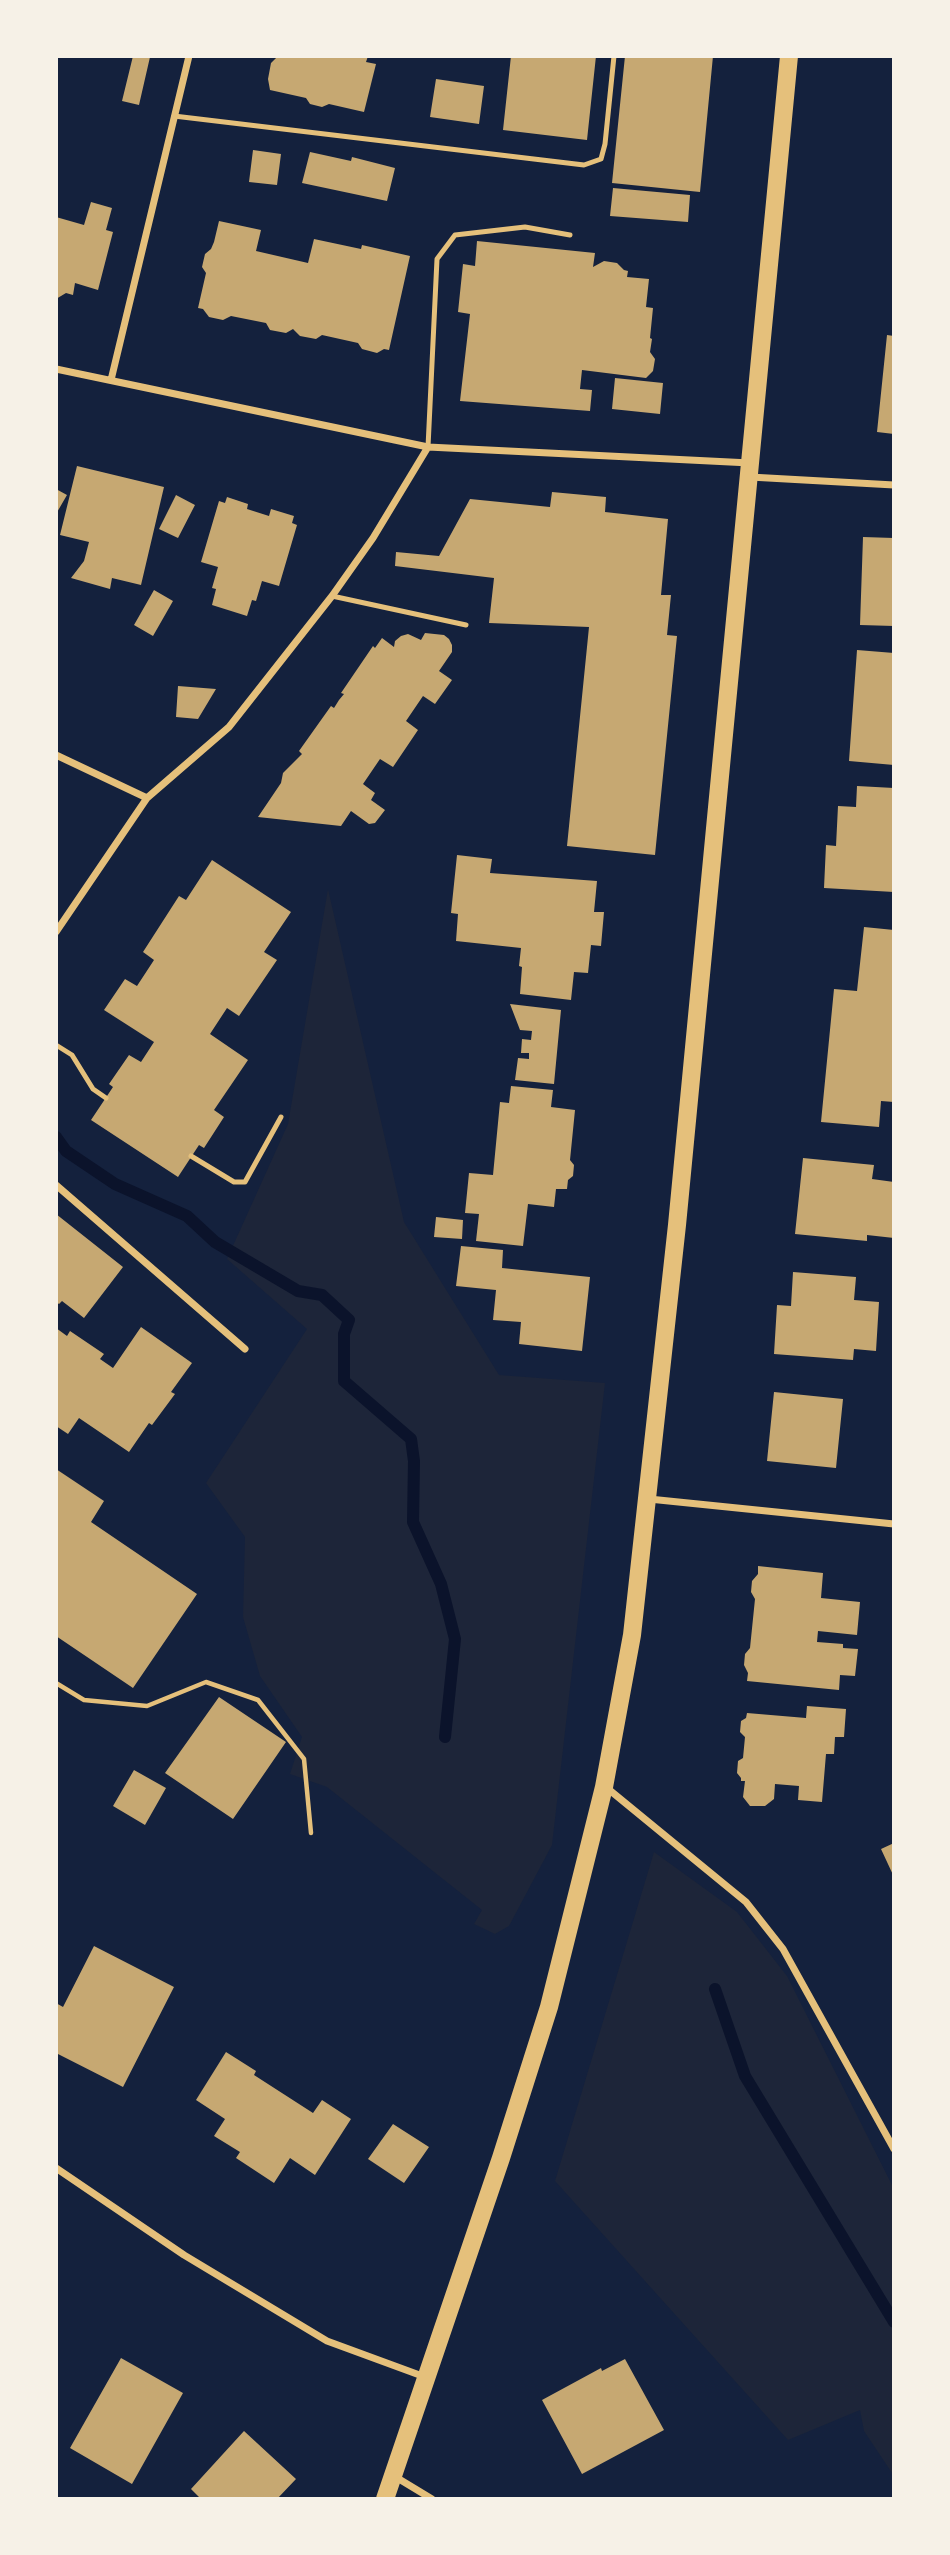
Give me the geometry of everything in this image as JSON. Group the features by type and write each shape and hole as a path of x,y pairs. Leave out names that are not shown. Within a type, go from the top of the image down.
{"main road":[{"path":"385,2499 501,2158 548,2007 604,1787 632,1634 649,1499 789,56"}],"street":[{"path":"111,380 189,56"},
{"path":"56,369 428,447 750,470 894,485"},
{"path":"56,932 147,798 229,727 332,596 373,538 428,447"},
{"path":"56,755 147,798"},
{"path":"56,1185 245,1349"},
{"path":"649,1499 894,1524"},
{"path":"604,1787 746,1902 761,1920 783,1949 894,2149"},
{"path":"56,2168 184,2255 327,2341 425,2377"},
{"path":"394,2476 432,2499"}],"lane":[{"path":"174,116 584,165 601,159 614,56"},
{"path":"428,447 437,259 455,235 525,227 569,235"},
{"path":"332,596 466,625"},
{"path":"56,1045 72,1055 93,1088 106,1098"},
{"path":"191,1156 234,1182 244,1182 281,1117"}],"path":[{"path":"56,1683 84,1700 147,1706 206,1682 258,1700 304,1759 311,1833"}],"shaded area":[{"path":"328,889 404,1222 499,1375 605,1383 552,1845 509,1926 495,1934 474,1924 482,1910 327,1787 290,1774 302,1737 260,1676 243,1617 245,1537 206,1483 307,1329 227,1259 288,1124"},
{"path":"654,1852 737,1912 787,1976 894,2189 894,2476 864,2431 860,2410 788,2440 555,2181"}],"building":[{"path":"133,56 150,57 139,105 122,101"},
{"path":"278,56 368,56 366,62 376,64 364,112 329,104 322,107 310,104 306,98 270,90 268,79 271,63"},
{"path":"511,56 596,56 587,140 503,130"},
{"path":"625,56 713,56 700,192 612,183"},
{"path":"436,79 484,86 479,124 430,117"},
{"path":"253,150 281,154 277,185 249,182"},
{"path":"310,152 351,161 352,157 395,168 387,201 302,183"},
{"path":"613,188 690,195 688,222 610,216"},
{"path":"91,202 112,208 106,230 113,232 98,290 75,283 73,295 66,293 56,299 56,217 84,225"},
{"path":"219,221 261,230 256,251 308,263 314,239 361,249 362,245 410,256 389,350 384,349 377,353 362,349 358,343 322,335 316,339 300,336 293,329 286,333 270,330 266,323 231,316 223,320 209,317 203,309 198,308 206,273 202,267 205,254 214,242"},
{"path":"477,241 595,253 593,267 604,261 617,263 628,271 627,277 649,279 646,307 653,308 650,352 655,359 653,371 646,378 582,370 580,389 592,390 590,411 460,401 470,314 458,312 463,264 475,266"},
{"path":"887,335 894,336 894,434 877,432"},
{"path":"615,378 663,383 660,414 612,409"},
{"path":"77,466 164,487 141,585 112,578 110,589 71,578 84,561 89,542 60,535"},
{"path":"56,489 67,495 56,514"},
{"path":"552,492 606,497 605,512 668,519 661,595 671,595 667,635 677,636 655,855 567,846 589,627 489,623 494,578 395,566 396,552 439,556 470,499 550,507"},
{"path":"176,495 195,505 178,538 159,529"},
{"path":"227,497 248,504 247,509 269,516 271,509 294,516 292,523 297,525 279,586 262,581 256,601 252,600 247,616 212,605 216,589 212,588 218,567 201,562 219,501 225,503"},
{"path":"863,537 894,538 894,626 860,625"},
{"path":"154,590 173,601 153,636 134,625"},
{"path":"425,633 444,635 449,639 452,652 439,671 452,680 435,704 423,696 406,721 418,730 393,767 380,759 363,784 375,793 371,800 385,810 375,823 369,824 351,811 341,826 258,817 281,783 283,773 302,754 299,751 331,706 334,708 344,694 341,693 373,646 375,648 382,638 394,647 395,641 401,636 408,634 421,640"},
{"path":"857,650 894,653 894,765 849,761"},
{"path":"178,686 216,689 198,719 176,717"},
{"path":"857,786 894,788 894,892 824,888 826,845 836,846 838,806 856,807"},
{"path":"457,855 492,859 490,873 597,881 594,912 604,912 601,946 591,945 588,973 574,972 571,1000 520,994 521,948 456,941 458,914 451,913"},
{"path":"212,860 291,912 264,952 277,960 239,1016 227,1008 210,1034 248,1060 214,1110 224,1117 204,1148 199,1145 178,1177 91,1120 113,1087 109,1084 129,1055 141,1062 154,1042 104,1010 125,979 137,986 154,960 143,952 179,896 186,900"},
{"path":"864,927 894,930 894,1102 881,1101 879,1127 821,1122 834,989 857,991"},
{"path":"510,1004 561,1010 554,1084 515,1080 518,1058 529,1059 529,1053 521,1053 522,1039 531,1040 532,1031 520,1030"},
{"path":"511,1086 553,1090 551,1107 575,1110 570,1160 574,1165 573,1176 568,1180 567,1189 556,1189 554,1207 528,1204 523,1246 476,1241 479,1214 465,1213 469,1173 493,1175 500,1102 509,1103"},
{"path":"803,1158 874,1165 872,1179 894,1182 894,1238 867,1235 867,1241 795,1234"},
{"path":"56,1214 123,1267 84,1318 62,1301 59,1304 56,1302"},
{"path":"436,1217 463,1220 462,1239 434,1237"},
{"path":"461,1246 503,1250 502,1268 590,1277 582,1351 519,1344 521,1322 493,1320 496,1290 456,1286"},
{"path":"793,1272 856,1277 854,1300 879,1302 876,1351 854,1349 853,1360 774,1354 777,1305 791,1306"},
{"path":"141,1327 192,1363 171,1392 175,1394 152,1425 149,1423 129,1452 79,1418 68,1434 56,1426 56,1328 67,1336 70,1331 104,1354 100,1359 113,1368"},
{"path":"774,1392 843,1399 836,1468 767,1461"},
{"path":"56,1469 104,1501 91,1522 197,1594 133,1688 56,1636"},
{"path":"758,1566 823,1573 821,1598 860,1602 857,1635 818,1631 817,1642 843,1644 843,1648 858,1649 855,1676 840,1675 839,1690 747,1681 745,1654 750,1648 755,1599 751,1592 752,1581 758,1574"},
{"path":"219,1697 286,1742 233,1819 165,1773"},
{"path":"807,1706 846,1709 844,1737 835,1737 834,1754 826,1754 822,1802 798,1800 799,1786 775,1784 774,1799 765,1806 750,1806 743,1797 745,1781 741,1781 737,1773 738,1761 743,1758 745,1737 740,1732 741,1721 746,1718 747,1713 806,1718"},
{"path":"134,1770 166,1788 145,1825 113,1806"},
{"path":"894,1843 894,1877 881,1849"},
{"path":"94,1946 174,1987 123,2087 56,2053 56,2003 63,2007"},
{"path":"226,2052 256,2071 254,2075 313,2113 322,2100 351,2119 315,2175 290,2158 274,2183 236,2158 240,2152 214,2136 225,2119 196,2100"},
{"path":"393,2124 429,2147 404,2183 368,2159"},
{"path":"121,2358 183,2393 132,2484 70,2448"},
{"path":"625,2359 664,2430 582,2474 542,2400 601,2368 602,2371"},
{"path":"244,2431 296,2479 277,2499 201,2499 191,2489"}],"waterway":[{"path":"56,1137 66,1151 115,1184 187,1216 215,1242 298,1291 322,1295 349,1320 344,1334 344,1381 411,1439 414,1461 413,1522 441,1584 455,1639 445,1737"},
{"path":"715,1989 745,2076 894,2322"}]}
